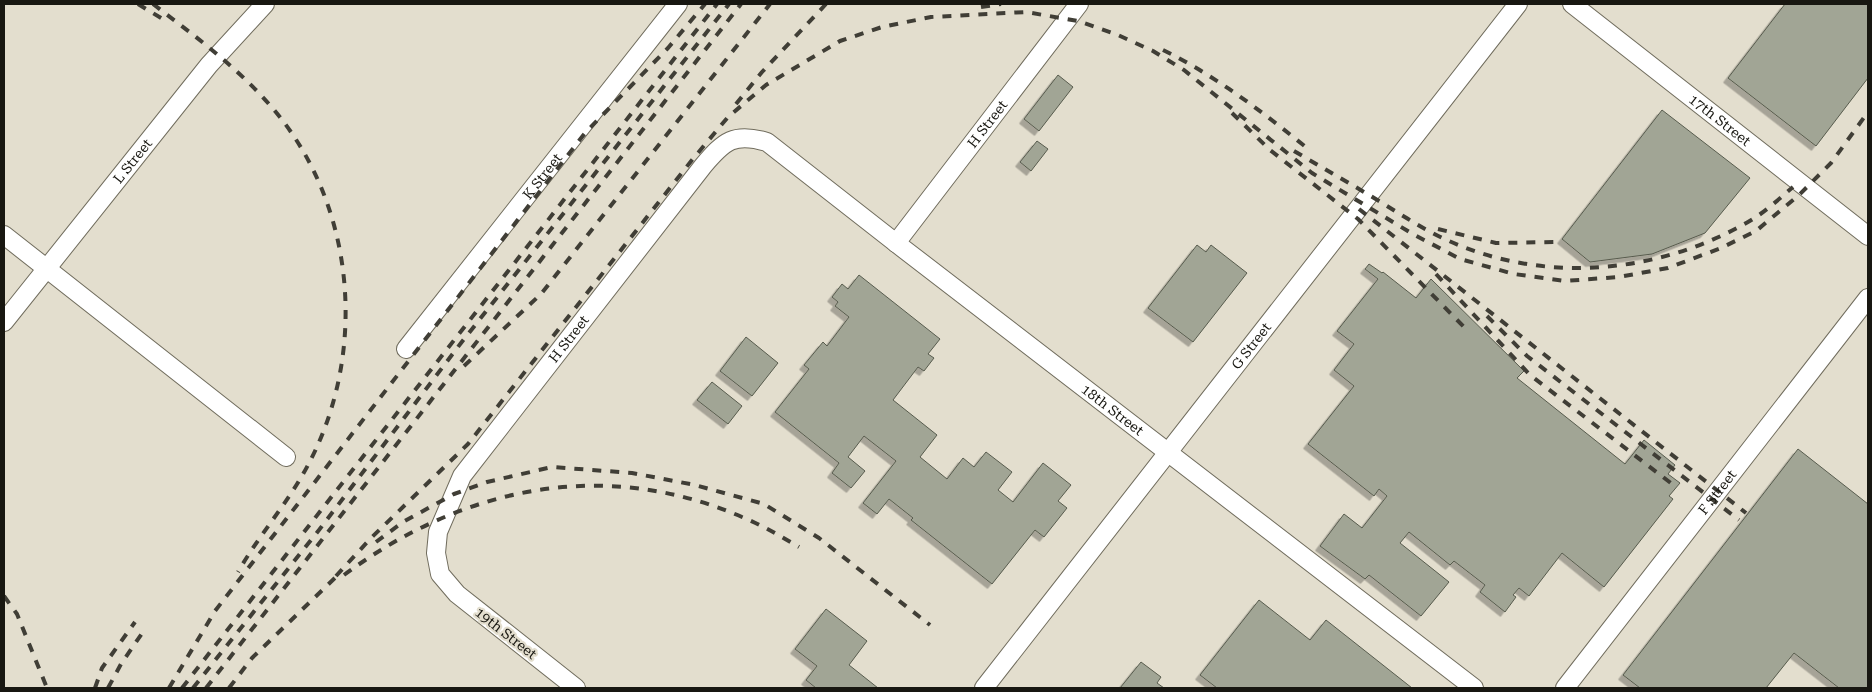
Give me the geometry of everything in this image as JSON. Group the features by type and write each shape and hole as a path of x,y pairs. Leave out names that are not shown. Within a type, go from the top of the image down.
{"lane":[{"name":"L Street","path":"4,322 209,65 265,4"},
{"name":"K Street","path":"406,349 678,4"},
{"name":"H Street","path":"896,243 1079,4"},
{"name":"G Street","path":"984,688 1518,4"},
{"name":"17th Street","path":"1572,4 1868,236"},
{"name":"H Street","path":"440,574 436,553 438,532 462,476 717,150 731,139 750,136"},
{"name":"18th Street","path":"750,136 768,142 896,243 1474,688"},
{"path":"4,235 286,457"},
{"name":"F Street","path":"1565,688 1868,298"},
{"name":"19th Street","path":"440,574 457,594 576,688"}],"building":[{"path":"1785,4 1868,4 1868,78 1816,146 1728,78"},
{"path":"1058,75 1073,87 1039,131 1024,119"},
{"path":"1662,110 1750,178 1705,233 1652,254 1590,262 1562,239"},
{"path":"1037,141 1048,149 1031,171 1020,162"},
{"path":"1197,245 1206,252 1211,245 1247,273 1193,342 1148,308"},
{"path":"1369,264 1383,272 1416,298 1431,279 1524,371 1517,378 1625,464 1644,440 1675,465 1668,474 1680,483 1669,496 1673,499 1604,587 1562,553 1529,596 1519,588 1513,595 1516,597 1505,612 1480,592 1485,585 1454,561 1450,565 1409,532 1400,543 1449,582 1421,616 1369,575 1365,579 1320,546 1344,514 1362,528 1387,496 1379,489 1374,496 1308,444 1354,386 1334,370 1354,344 1337,331 1378,279 1365,269"},
{"path":"859,275 940,339 928,354 934,358 924,371 918,367 893,400 937,435 920,457 947,479 963,458 974,467 986,452 1012,472 998,490 1013,502 1043,463 1071,485 1058,501 1067,508 1044,537 1035,530 992,584 911,520 913,518 889,499 877,514 863,503 896,461 864,436 848,457 865,471 851,488 832,473 839,463 775,412 809,369 804,365 823,342 827,346 849,317 835,306 838,302 832,297 842,284 848,289"},
{"path":"746,337 778,363 752,396 720,371"},
{"path":"712,382 742,406 728,424 697,400"},
{"path":"1798,449 1868,504 1868,688 1839,688 1794,653 1766,688 1640,688 1623,675"},
{"path":"1259,600 1310,640 1326,620 1412,688 1217,688 1200,675"},
{"path":"826,609 867,641 849,665 878,688 816,688 806,680 817,666 795,649"},
{"path":"1141,662 1161,677 1157,683 1164,688 1120,688"}],"railway":[{"path":"138,4 166,21"},
{"path":"153,4 230,65 265,99 281,118 316,175 331,215 341,257 345,300 344,342 338,385 326,426 300,479 238,572"},
{"path":"169,688 215,611 585,133 668,48 705,4"},
{"path":"182,688 717,4"},
{"path":"193,688 319,530 461,343 729,4"},
{"path":"206,688 741,4"},
{"path":"464,366 541,294 770,4"},
{"path":"736,104 762,72 826,4"},
{"path":"981,7 1001,4"},
{"path":"336,576 371,538 468,444 728,117 766,85 840,41 882,27 931,17 1026,12 1078,21 1118,35 1153,51 1184,70 1312,173 1411,233 1460,259 1514,274 1565,281 1619,277 1668,268 1721,248 1756,231 1799,195 1831,163 1868,112"},
{"path":"1163,50 1220,83 1307,148"},
{"path":"1232,113 1270,150 1358,219 1464,327"},
{"path":"1294,151 1449,241 1486,255 1523,263 1562,268 1600,267 1639,262 1676,253 1713,240 1748,222 1766,210 1793,187"},
{"path":"1359,209 1746,513"},
{"path":"1438,229 1496,243 1557,242"},
{"path":"1436,274 1530,375 1676,487"},
{"path":"1487,316 1527,356 1739,520"},
{"path":"376,542 403,522 454,494 487,482 552,467 632,473 695,485 764,504 819,538 930,625"},
{"path":"344,575 390,545 437,520 486,502 535,491 586,486 638,488 690,499 749,520 799,547"},
{"path":"229,688 252,658 340,573"},
{"path":"4,596 17,614 47,688"},
{"path":"95,688 102,668 135,622"},
{"path":"108,688 121,664 145,629"}]}
